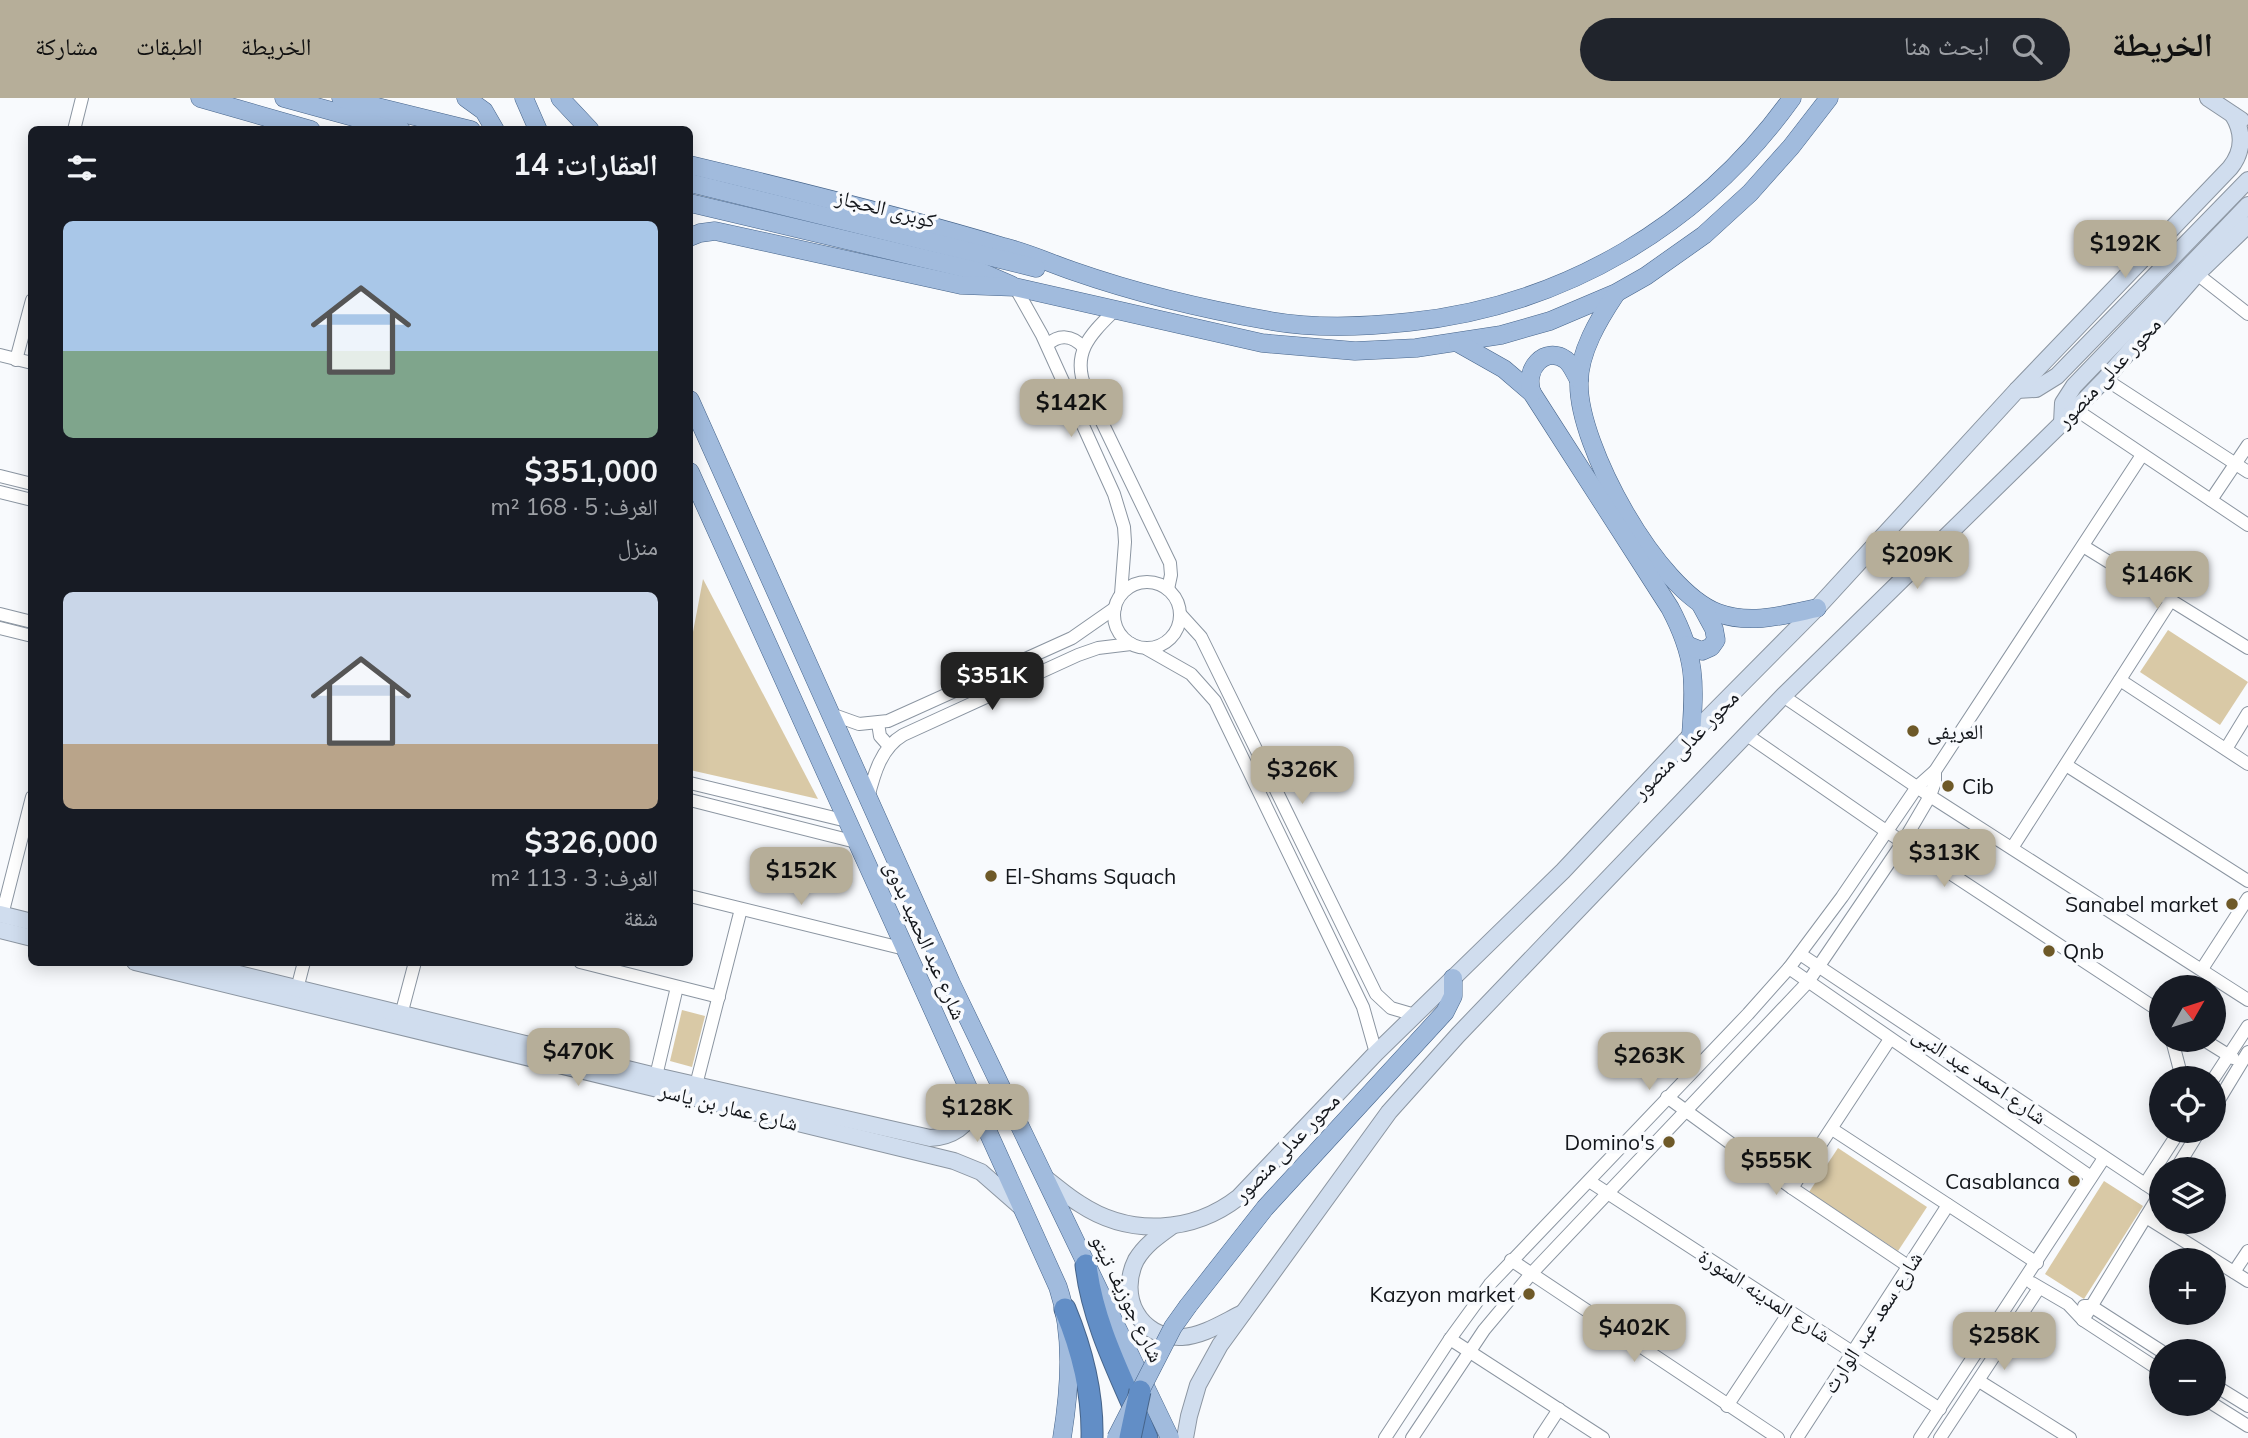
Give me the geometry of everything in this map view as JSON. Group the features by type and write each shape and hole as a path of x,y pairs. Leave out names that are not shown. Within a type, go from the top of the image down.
{"highway":[{"path":"1086,1265 1092,1302 1147,1438"},
{"path":"1065,1309 1076,1334 1085,1369 1092,1438"},
{"path":"1109,1346 1115,1386 1130,1438"},
{"path":"1130,1438 1140,1391"}],"main road":[{"path":"200,98 297,126"},
{"path":"284,98 386,126"},
{"path":"341,98 457,126"},
{"path":"466,98 484,111 493,126"},
{"path":"523,98 536,126"},
{"path":"560,98 570,126"},
{"path":"560,98 586,126"},
{"path":"693,166 998,244 1073,271 1168,298 1294,324 1366,326 1466,314 1523,298 1600,267 1689,209 1741,161 1792,98"},
{"path":"693,224 961,285 1014,287 1231,337 1293,347 1385,351 1458,343 1501,335 1550,321 1616,293 1668,260 1728,215 1771,171 1829,98"},
{"path":"2208,98 2248,125"},
{"name":"محور عدلى منصور","path":"1045,1178 1080,1204 1104,1217 1135,1225 1172,1226 1205,1218 1239,1197 1376,1053 1571,863 1691,735 1817,608 2017,390 2241,164 2241,135 2233,115"},
{"name":"كوبرى الحجاز","path":"694,185 1014,263 1073,271"},
{"path":"2017,390 2036,389 2057,376 2243,185"},
{"name":"كوبرى الحجاز","path":"693,204 990,275 1014,287"},
{"path":"2062,423 2063,403 2074,386 2248,205"},
{"name":"محور عدلى منصور","path":"1185,1438 1193,1400 1205,1370 1220,1345 1364,1146 1414,1084 1783,696 2062,423 2105,379 2197,275 2248,225"},
{"path":"693,236 715,231"},
{"path":"1616,293 1589,343 1578,380 1580,407 1605,477 1633,526 1681,587 1701,605 1714,629 1716,640 1711,647 1702,651 1687,645"},
{"path":"1458,343 1504,369 1532,393"},
{"path":"1578,380 1566,360 1558,357 1539,360 1529,375 1532,393 1670,608 1687,645 1695,698 1691,735"},
{"name":"شارع عبد الحميد بدوى","path":"693,407 951,983 1045,1178"},
{"name":"شارع عبد الحميد بدوى","path":"693,483 1058,1287 1068,1328 1069,1361 1068,1399 1062,1438"},
{"path":"1701,605 1730,616 1756,619 1817,608"},
{"path":"1,920 28,922"},
{"path":"1,920 28,936"},
{"name":"شارع عمار بن ياسر","path":"151,966 954,1161 981,1172 1024,1209"},
{"name":"شارع عمار بن ياسر","path":"206,966 656,1076 930,1138 950,1135"},
{"path":"1116,1438 1173,1328 1188,1306 1265,1208 1445,1012 1453,996 1453,978"},
{"path":"954,1161 959,1147 950,1135 966,1123 976,1106"},
{"name":"شارع جوزيف تيتو","path":"1045,1178 1170,1438"},
{"path":"1172,1226 1149,1243 1132,1270 1130,1299 1142,1321 1156,1331 1183,1337 1201,1332 1246,1311"}],"street":[{"path":"75,126 82,98"},
{"path":"2197,275 2248,314"},
{"path":"1014,287 1047,345 1119,509 1125,542 1121,594 1115,608 1117,628 1131,644"},
{"path":"1116,309 1083,346 1080,361 1083,382 1170,563 1168,589"},
{"path":"16,359 28,315"},
{"path":"1047,345 1065,337 1078,341 1083,346"},
{"path":"0,355 28,362"},
{"path":"2105,379 2248,472"},
{"path":"2075,409 2248,524"},
{"path":"2211,500 2248,445"},
{"path":"1385,1438 1472,1307 1511,1260 1748,1014 1800,954 1917,787 1935,771 2141,455"},
{"path":"0,477 28,483"},
{"path":"0,492 28,499"},
{"path":"2083,546 2248,648"},
{"path":"1121,594 1139,583 1154,583 1168,589 1177,600 1181,615 1174,636 1162,645 1147,649"},
{"path":"2012,849 2171,600"},
{"path":"831,714 849,722 878,723 897,718 1072,638 1115,608"},
{"path":"0,614 28,621"},
{"path":"1181,615 1201,637 1376,995 1398,1011 1415,1015"},
{"path":"0,628 28,635"},
{"path":"868,798 876,771 895,739 1078,655 1109,646 1131,644 1147,649 1191,674 1214,701 1367,1017 1376,1053"},
{"path":"2120,680 2248,764"},
{"path":"1783,696 1930,796 2248,1000"},
{"path":"2225,749 2248,713"},
{"path":"878,723 880,736 889,746"},
{"path":"1748,735 1886,831 2149,1004"},
{"path":"2066,765 2248,881"},
{"path":"1412,1438 1484,1330 1531,1275 1808,982 1903,842 1930,796 1935,782 1935,771"},
{"path":"693,784 847,821"},
{"path":"693,801 856,842"},
{"path":"1,920 28,819"},
{"path":"693,897 905,949"},
{"path":"2202,969 2248,898"},
{"path":"696,1085 741,909"},
{"name":"شارع احمد عبد النبى","path":"1800,954 2149,1186"},
{"path":"297,989 303,966"},
{"path":"401,1015 414,966"},
{"path":"596,966 719,997"},
{"name":"شارع احمد عبد النبى","path":"1789,968 2091,1177"},
{"path":"656,1076 677,987"},
{"path":"1367,1017 1377,1015 1385,1004"},
{"path":"2222,1066 2248,1026"},
{"path":"1792,1188 1890,1039"},
{"path":"2223,1052 2246,1061 2226,1090"},
{"path":"1667,1097 1792,1188 1908,1266"},
{"path":"1832,1129 2037,1263"},
{"path":"2145,1184 2172,1143"},
{"path":"1920,1438 2104,1158"},
{"name":"شارع المدينه المنورة","path":"1590,1181 1940,1409"},
{"name":"شارع سعد عبد الوارث","path":"1797,1438 1948,1205"},
{"path":"2082,1320 2149,1212"},
{"path":"2146,1217 2248,1280"},
{"path":"2234,1272 2248,1251"},
{"path":"1511,1260 1778,1438"},
{"path":"2026,1279 2068,1304 2082,1320 2149,1363"},
{"path":"1940,1438 2039,1288"},
{"path":"2068,1304 2091,1306 2149,1343"},
{"path":"1727,1406 1790,1311"},
{"path":"1450,1339 1603,1438"},
{"path":"1979,1381 2070,1438"},
{"path":"2226,1392 2248,1406"},
{"path":"1540,1438 1559,1409"},
{"path":"2226,1412 2248,1426"}],"shaded area":[{"path":"703,579 818,799 693,771 693,632"},
{"path":"2168,630 2248,682 2220,725 2140,672"},
{"path":"682,1010 705,1016 692,1067 670,1061"},
{"path":"1838,1148 1927,1207 1898,1251 1809,1192"},
{"path":"2104,1181 2143,1206 2084,1299 2045,1274"}],"place":[{"name":"العريفى","path":"1913,731"},
{"name":"Cib","path":"1948,786"},
{"name":"El-Shams Squach","path":"991,876"},
{"name":"Sanabel market","path":"2232,904"},
{"name":"Qnb","path":"2049,951"},
{"name":"Domino's","path":"1669,1142"},
{"name":"Casablanca","path":"2074,1181"},
{"name":"Kazyon market","path":"1529,1294"}]}
